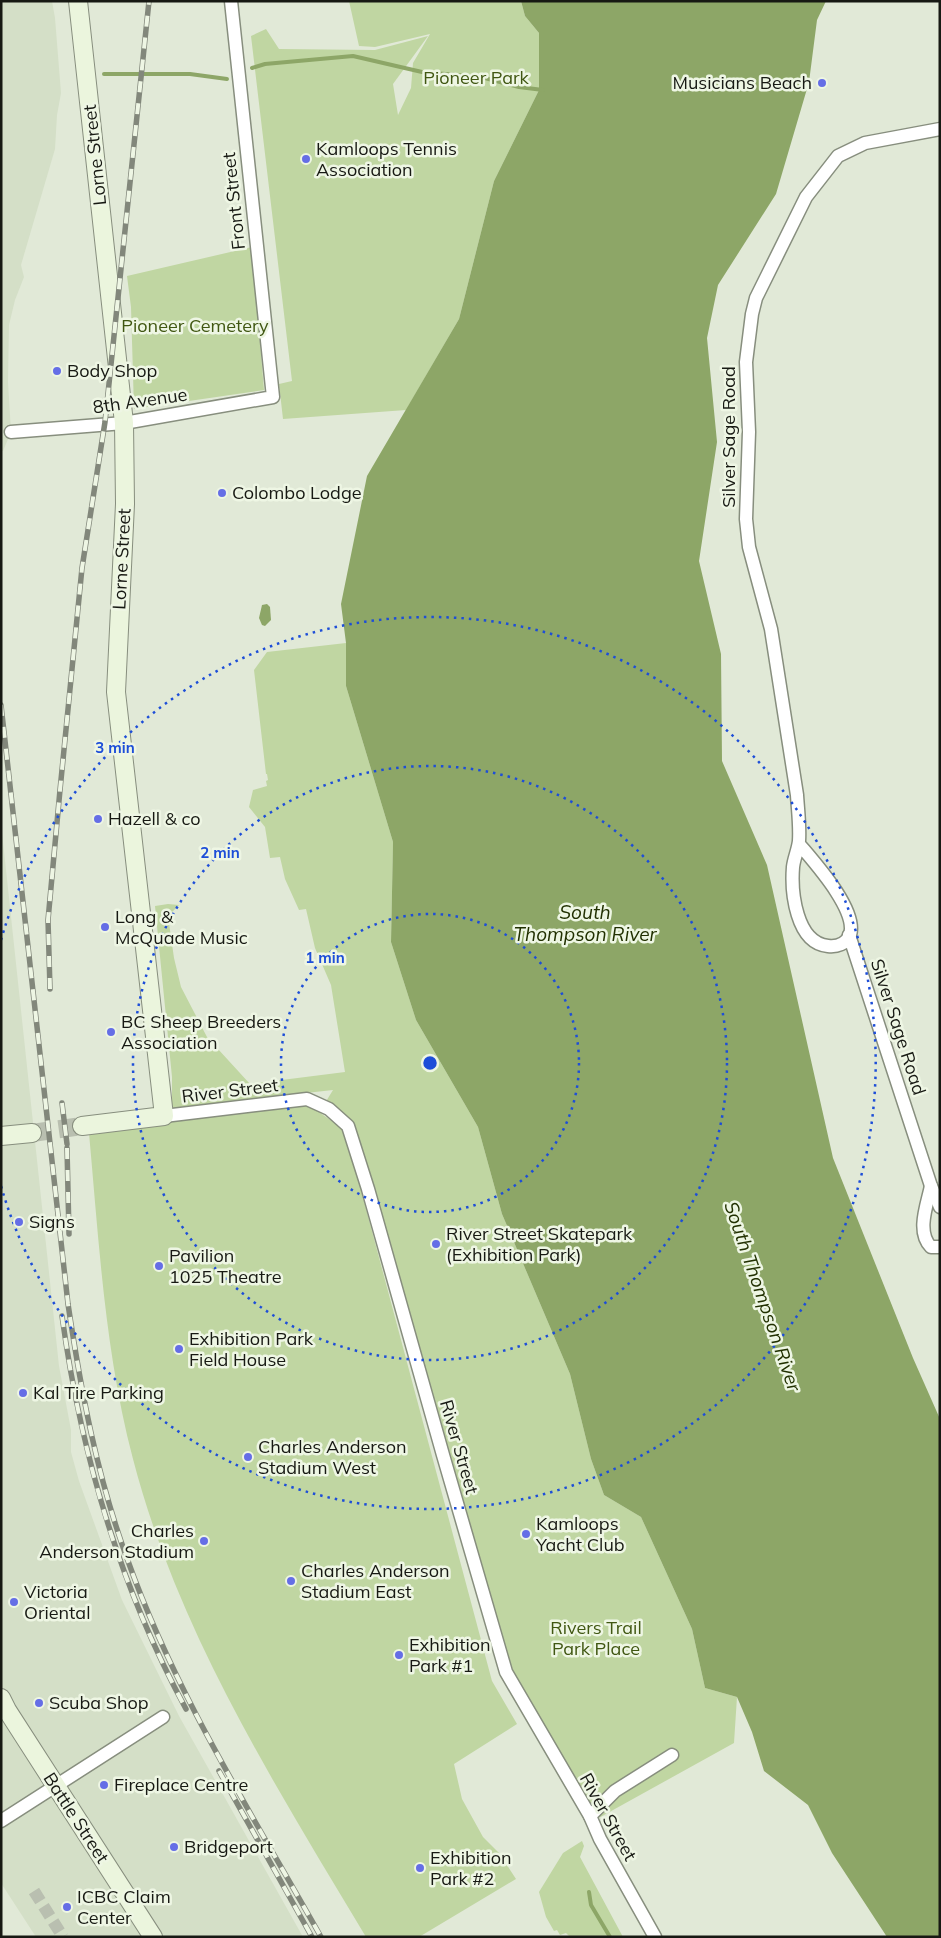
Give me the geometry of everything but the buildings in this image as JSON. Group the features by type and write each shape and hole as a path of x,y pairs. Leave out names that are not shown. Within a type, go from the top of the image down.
{"street":[{"name":"Lorne Street","path":"78,1 124,423 124,504 116,692 164,1116"},
{"name":"Front Street","path":"231,1 273,397"},
{"name":"Silver Sage Road","path":"850,935 845,942 836,947 820,946 808,935 797,913 792,891 794,864 799,844 796,795 771,630 749,547 746,519 749,432 746,362 756,298 806,197 832,161 846,150 865,143 940,128"},
{"name":"8th Avenue","path":"11,432 124,423 273,397"},
{"name":"Silver Sage Road","path":"799,844 819,868 846,911 851,924 850,935 931,1186 940,1207"},
{"name":"River Street","path":"164,1116 307,1099 329,1109 348,1126 368,1189 442,1455 506,1672 590,1816 600,1839 655,1937"},
{"path":"82,1126 164,1116"},
{"path":"1,1136 32,1133"},
{"name":"Silver Sage Road","path":"931,1186 923,1224 926,1242 931,1247 940,1247"},
{"name":"Battle Street","path":"1,1698 153,1937"},
{"path":"1,1821 163,1717"},
{"path":"590,1816 615,1791 672,1755"}],"shaded area":[{"path":"1,1 52,1 61,93 57,115 55,149 21,265 24,277 15,300 9,325 8,382 11,432 3,451 1,451"},
{"path":"1,823 59,1366 71,1430 71,1452 79,1481 122,1600 179,1716 303,1937 36,1937 1,1883"}],"green space":[{"name":"Pioneer Park","path":"349,1 521,1 525,16 539,33 539,90 494,181 459,319 406,410 283,419 279,384 292,381 251,36 266,29 279,49 375,50 428,36 393,84 398,115 411,88 413,63 430,34 375,47 359,46"},
{"name":"Pioneer Cemetery","path":"252,247 264,390 134,409 131,307 127,276"},
{"name":"Rivers Trail Park Place","path":"346,643 346,686 393,842 391,942 416,1020 478,1127 502,1214 570,1374 591,1459 604,1495 641,1517 692,1629 705,1688 737,1697 734,1743 595,1820 510,1671 352,1123 325,1103 333,1090 172,1108 172,1077 155,906 179,905 168,916 174,958 181,987 207,1037 250,1084 345,1072 331,985 315,948 306,909 299,910 285,879 280,857 270,858 265,827 249,807 253,790 267,786 266,781 268,780 254,670 267,652"},
{"path":"307,1104 345,1130 492,1681 517,1724 454,1764 462,1799 483,1837 499,1853 516,1879 419,1937 366,1937 264,1765 232,1706 176,1585 152,1523 123,1419 109,1338 89,1133"},
{"path":"582,1841 584,1846 580,1857 623,1937 570,1937 566,1933 560,1935 557,1930 554,1931 546,1917 539,1892 563,1853"}],"water":[{"name":"South Thompson River","path":"521,1 826,1 817,20 809,82 776,194 718,285 707,338 717,442 699,561 721,654 722,761 767,865 833,1158 913,1358 940,1419 940,1937 887,1937 832,1853 808,1805 764,1771 752,1732 737,1697 705,1688 692,1629 641,1517 604,1495 591,1459 570,1374 502,1214 478,1127 416,1020 391,942 393,842 346,686 346,643 341,604 367,476 459,319 494,181 539,90 539,33 525,16"},
{"path":"267,604 270,607 271,620 265,626 262,625 259,618 262,605"}],"waterway":[{"path":"252,68 265,64 353,56 422,72 481,77 519,87 543,90"},
{"path":"104,74 190,74 227,79"},
{"path":"589,1892 591,1905 610,1937"}],"tunnel":[{"path":"32,1133 82,1126"},
{"path":"34,1891 63,1937"}],"railway":[{"path":"50,989 48,920 82,568 105,422 149,1"},
{"path":"1,705 68,1304 91,1434 107,1498 128,1561 168,1658 216,1752 321,1937"},
{"path":"62,1103 67,1144"},
{"path":"67,1148 69,1234"},
{"path":"62,1316 80,1419 106,1518 122,1567 141,1615 186,1709"},
{"path":"219,1771 312,1937"}],"place":[{"name":"Musicians Beach","path":"822,83"},
{"name":"Kamloops Tennis Association","path":"306,159"},
{"name":"Body Shop","path":"57,371"},
{"name":"Colombo Lodge","path":"222,493"},
{"name":"Hazell & co","path":"98,819"},
{"name":"Long & McQuade Music","path":"105,927"},
{"name":"BC Sheep Breeders Association","path":"111,1032"},
{"name":"Signs","path":"19,1222"},
{"name":"River Street Skatepark (Exhibition Park)","path":"436,1244"},
{"name":"Pavilion 1025 Theatre","path":"159,1266"},
{"name":"Exhibition Park Field House","path":"179,1349"},
{"name":"Kal Tire Parking","path":"23,1393"},
{"name":"Charles Anderson Stadium West","path":"248,1457"},
{"name":"Kamloops Yacht Club","path":"526,1534"},
{"name":"Charles Anderson Stadium","path":"204,1541"},
{"name":"Charles Anderson Stadium East","path":"291,1581"},
{"name":"Victoria Oriental","path":"14,1602"},
{"name":"Exhibition Park #1","path":"399,1655"},
{"name":"Scuba Shop","path":"39,1703"},
{"name":"Fireplace Centre","path":"104,1785"},
{"name":"Bridgeport","path":"174,1847"},
{"name":"Exhibition Park #2","path":"420,1868"},
{"name":"ICBC Claim Center","path":"67,1907"}]}
